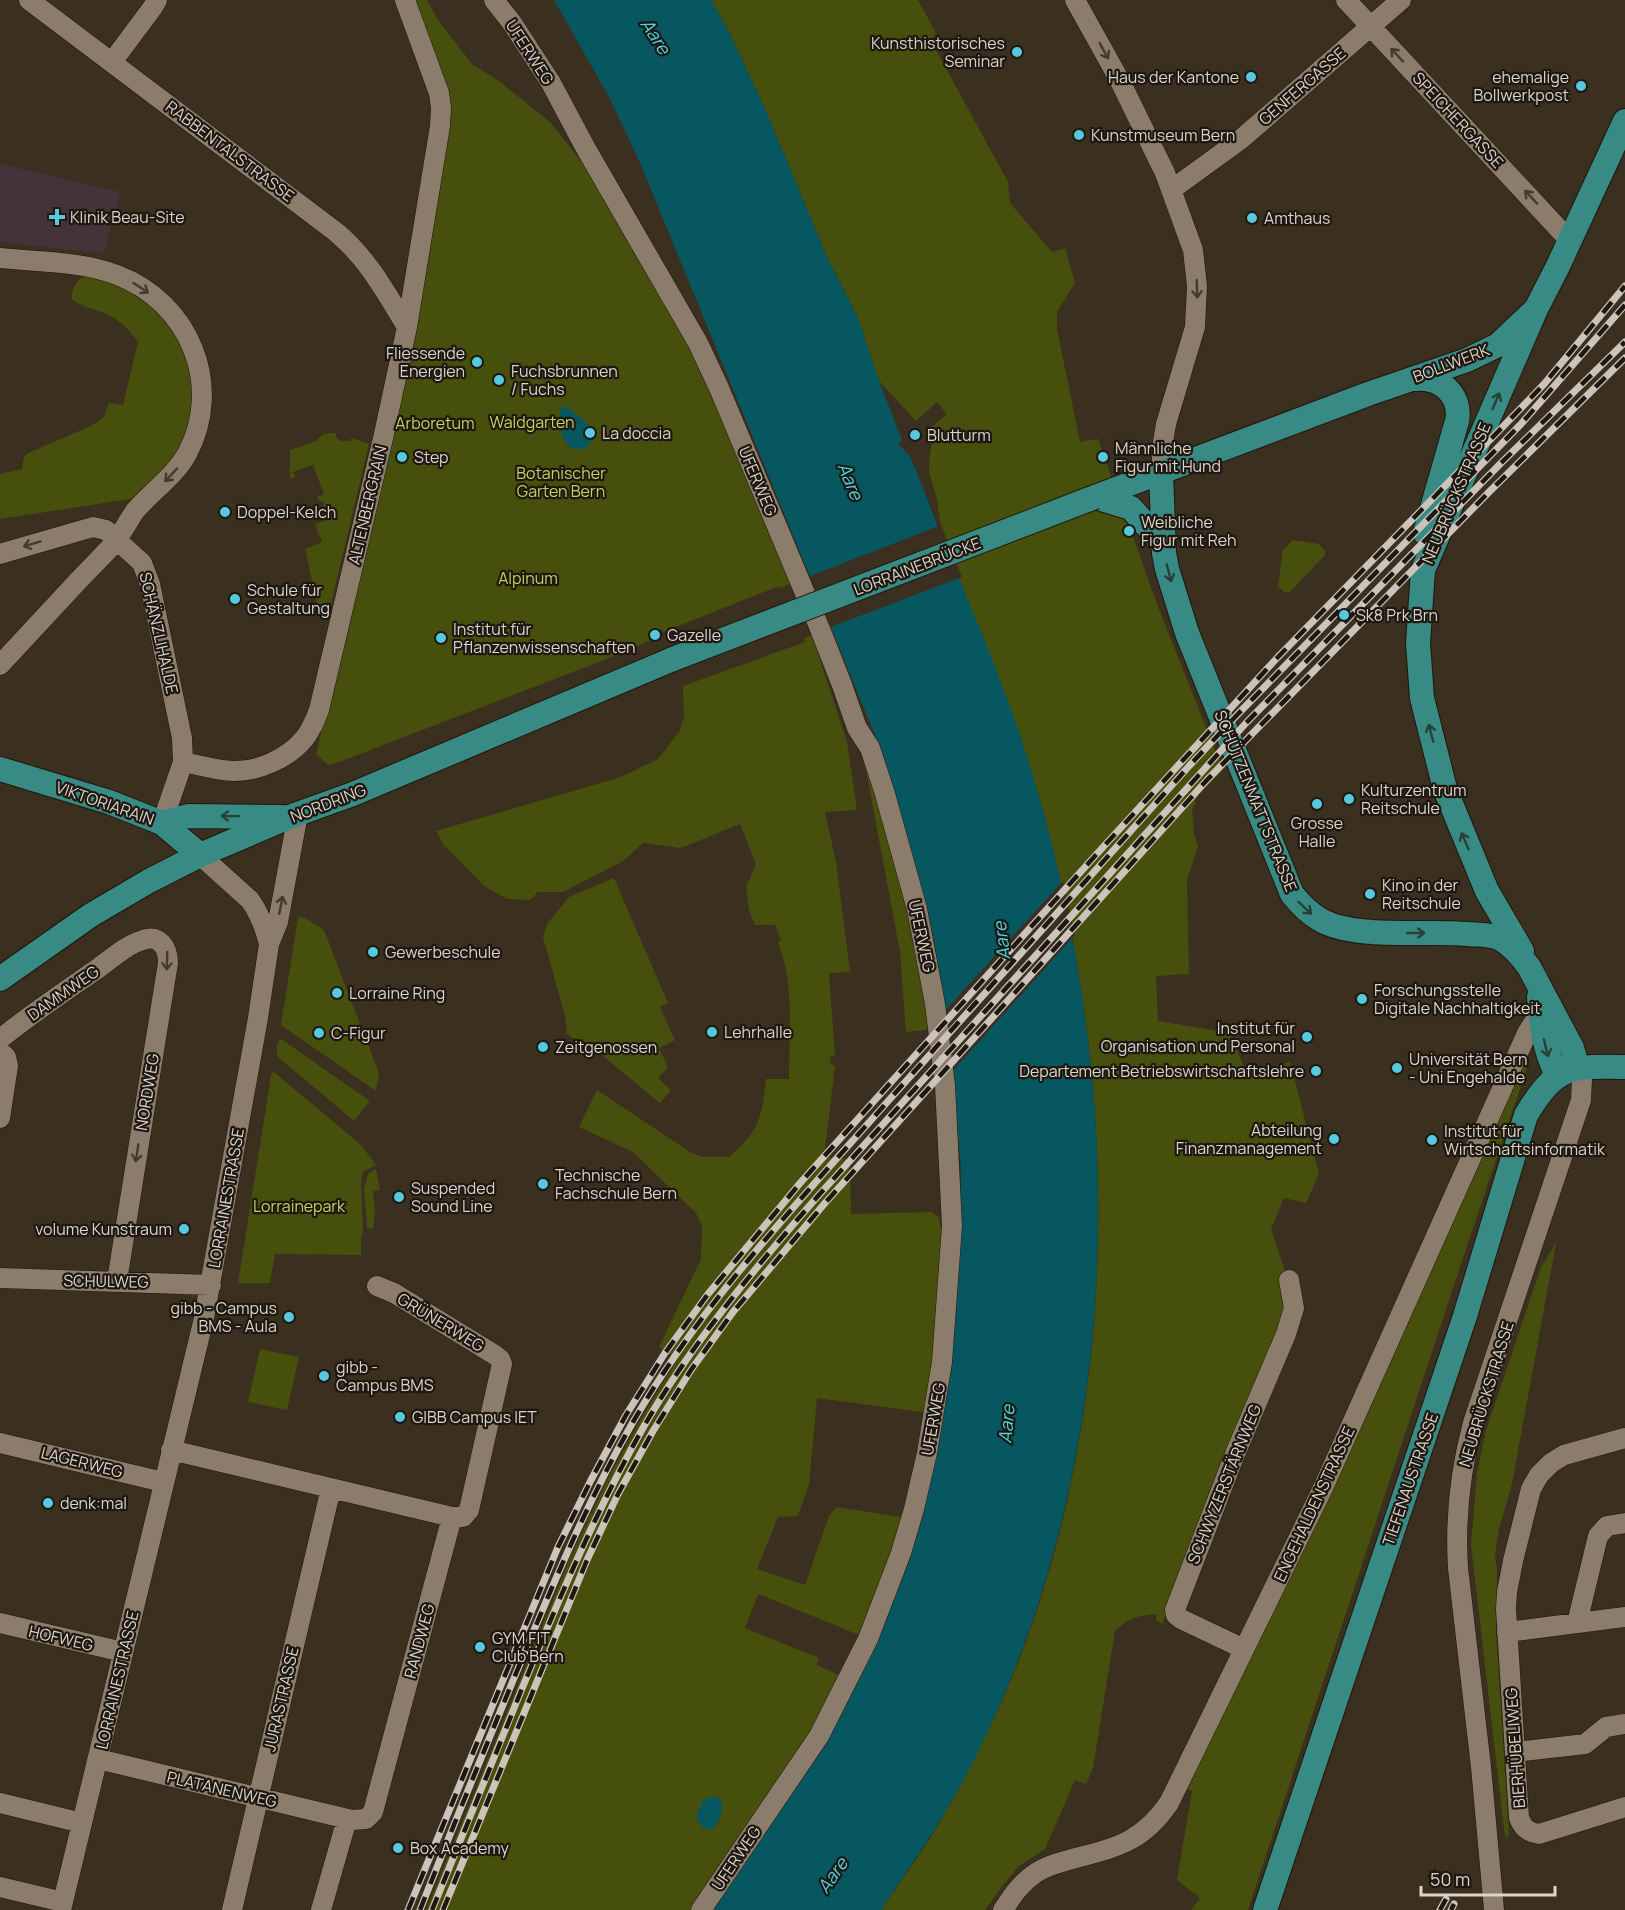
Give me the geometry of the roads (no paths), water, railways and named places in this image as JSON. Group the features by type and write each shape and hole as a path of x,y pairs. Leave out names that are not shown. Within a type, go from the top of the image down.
{"main road":[{"name":"BOLLWERK","path":"1161,473 1404,381 1467,360 1504,340 1536,309 1625,121"},
{"name":"NEUBRÜCKSTRASSE","path":"1533,976 1523,953 1487,891 1445,789 1422,698 1418,643 1423,570 1536,309"},
{"path":"1404,381 1417,378 1435,380 1450,391 1458,409 1423,543 1423,570"},
{"name":"LORRAINEBRÜCKE","path":"673,659 1111,497 1161,473"},
{"name":"SCHÜTZENMATTSTRASSE","path":"1161,473 1163,544 1167,569 1188,633 1286,880 1296,899 1319,919 1349,930 1475,934 1499,938 1521,956 1533,976 1547,1017 1572,1048 1568,1072"},
{"path":"1111,497 1136,512 1163,544"},
{"name":"NORDRING","path":"0,979 83,920 148,880 200,855 353,794 673,659"},
{"name":"VIKTORIARAIN","path":"0,769 109,802 162,823 200,855"},
{"path":"162,823 188,816 293,816"},
{"path":"1475,934 1487,912 1487,891"},
{"path":"1568,1072 1592,1066 1625,1067"},
{"name":"TIEFENAUSTRASSE","path":"1265,1910 1465,1316 1526,1116 1540,1094 1568,1072"}],"street":[{"name":"RABBENTALSTRASSE","path":"29,0 309,210 354,247 374,273 407,327"},
{"path":"112,62 157,0"},
{"name":"ALTENBERGRAIN","path":"183,762 232,771 268,764 303,740 311,729 323,695 407,327 441,108 439,93 405,0"},
{"name":"UFERWEG","path":"495,0 551,83 585,147 698,343 815,618 842,685 856,728 870,748 917,909 935,1004 945,1085 952,1226 942,1362 927,1453 904,1542 868,1639 819,1736 701,1910"},
{"path":"1075,0 1123,86 1171,190 1193,250 1197,295 1195,327 1166,424 1161,473"},
{"name":"SPEICHERGASSE","path":"1346,0 1570,241"},
{"name":"GENFERGASSE","path":"1171,190 1240,140 1401,0"},
{"path":"0,258 87,267 129,280 149,293 182,326 193,346 203,389 200,424 178,468 134,513 117,540 0,664"},
{"name":"SCHÄNZLIHALDE","path":"0,554 93,527 106,530 142,563 147,573 179,722 183,762 162,823"},
{"name":"LORRAINESTRASSE","path":"62,1906 211,1285 269,944 278,922 293,816"},
{"name":"LORRAINESTRASSE","path":"200,855 250,900 264,925 269,944"},
{"name":"NORDWEG","path":"117,1281 168,957 166,947 162,942 156,940 144,939 126,949"},
{"name":"DAMMWEG","path":"0,1040 46,1004 126,949"},
{"name":"ENGEHALDENSTRASSE","path":"1003,1910 1016,1892 1033,1875 1055,1864 1113,1848 1139,1835 1155,1821 1174,1794 1323,1488 1525,1038 1534,1022 1547,1017"},
{"path":"0,1051 6,1057 8,1066 0,1118"},
{"name":"NEUBRÜCKSTRASSE","path":"1494,1910 1481,1767 1458,1568 1458,1500 1473,1423 1581,1100 1582,1079 1568,1072"},
{"name":"SCHULWEG","path":"0,1278 211,1285"},
{"name":"SCHWYZERSTÄRNWEG","path":"1244,1649 1181,1619 1176,1615 1175,1610 1235,1454 1286,1334 1294,1308 1289,1280"},
{"name":"GRÜNERWEG","path":"377,1286 394,1293 495,1355 501,1361 468,1512 461,1518 452,1517"},
{"name":"BIERHÜBELIWEG","path":"1625,1437 1564,1455 1545,1468 1532,1489 1506,1601 1519,1818 1522,1824 1530,1832 1539,1834 1625,1807"},
{"name":"LAGERWEG","path":"0,1443 163,1482"},
{"path":"171,1450 452,1517"},
{"name":"JURASTRASSE","path":"232,1910 331,1488"},
{"name":"RANDWEG","path":"347,1819 359,1821 373,1812 452,1517"},
{"path":"1577,1623 1598,1536 1607,1526 1625,1523"},
{"path":"1507,1632 1625,1617"},
{"name":"HOFWEG","path":"0,1623 123,1653"},
{"path":"1515,1752 1585,1744 1606,1727 1625,1724"},
{"name":"PLATANENWEG","path":"98,1759 347,1819"},
{"path":"0,1803 82,1823"},
{"path":"321,1910 347,1819"},
{"path":"0,1887 62,1906"}],"water":[{"name":"Aare","path":"554,0 711,0 730,34 766,111 827,257 858,318 902,440 898,444 910,456 993,662 1027,755 1066,907 1087,1030 1097,1155 1096,1280 1084,1404 1060,1526 1024,1645 964,1780 881,1910 711,1910 822,1747 860,1677 881,1630 947,1390 955,1324 961,1168 951,1059 934,939 892,786 875,735 641,165 609,97"},
{"path":"564,406 593,429 594,439 585,449 573,449 563,437 560,427 560,410"},
{"path":"715,1796 722,1801 721,1817 713,1829 704,1829 696,1818 703,1800"}],"railway":[{"path":"408,1910 558,1547 626,1415 665,1353 708,1294 801,1182 1104,846 1277,658 1545,383 1625,286"},
{"path":"420,1910 554,1583 599,1485 659,1379 717,1298 781,1221 1190,765 1521,424 1625,305"},
{"path":"432,1910 549,1624 609,1492 662,1397 725,1308 818,1196 1246,723 1501,463 1625,342"},
{"path":"443,1910 587,1560 618,1494 691,1370 733,1312 825,1203 1207,780 1489,492 1625,358"},
{"path":"1440,1910 1446,1899"},
{"path":"1451,1910 1454,1904"}],"place":[{"name":"Kunsthistorisches Seminar","path":"1017,52"},
{"name":"Haus der Kantone","path":"1251,77"},
{"name":"ehemalige Bollwerkpost","path":"1581,86"},
{"name":"Kunstmuseum Bern","path":"1079,135"},
{"name":"Klinik Beau-Site","path":"57,217"},
{"name":"Amthaus","path":"1252,218"},
{"name":"Fliessende Energien","path":"477,362"},
{"name":"Fuchsbrunnen / Fuchs","path":"499,380"},
{"name":"La doccia","path":"590,433"},
{"name":"Blutturm","path":"915,435"},
{"name":"Step","path":"402,457"},
{"name":"Männliche Figur mit Hund","path":"1103,457"},
{"name":"Doppel-Kelch","path":"225,512"},
{"name":"Weibliche Figur mit Reh","path":"1129,531"},
{"name":"Schule für Gestaltung","path":"235,599"},
{"name":"Sk8 Prk Brn","path":"1344,615"},
{"name":"Gazelle","path":"655,635"},
{"name":"Institut für Pflanzenwissenschaften","path":"441,638"},
{"name":"Kulturzentrum Reitschule","path":"1349,799"},
{"name":"Grosse Halle","path":"1317,804"},
{"name":"Kino in der Reitschule","path":"1370,894"},
{"name":"Gewerbeschule","path":"373,952"},
{"name":"Lorraine Ring","path":"337,993"},
{"name":"Forschungsstelle Digitale Nachhaltigkeit","path":"1362,999"},
{"name":"Lehrhalle","path":"712,1032"},
{"name":"C-Figur","path":"319,1033"},
{"name":"Institut für Organisation und Personal","path":"1307,1037"},
{"name":"Zeitgenossen","path":"543,1047"},
{"name":"Universität Bern - Uni Engehalde","path":"1397,1068"},
{"name":"Departement Betriebswirtschaftslehre","path":"1316,1071"},
{"name":"Abteilung Finanzmanagement","path":"1334,1139"},
{"name":"Institut für Wirtschaftsinformatik","path":"1432,1140"},
{"name":"Technische Fachschule Bern","path":"543,1184"},
{"name":"Suspended Sound Line","path":"399,1197"},
{"name":"volume Kunstraum","path":"184,1229"},
{"name":"gibb - Campus BMS - Aula","path":"289,1317"},
{"name":"gibb - Campus BMS","path":"324,1376"},
{"name":"GIBB Campus IET","path":"400,1417"},
{"name":"denk:mal","path":"48,1503"},
{"name":"GYM FIT Club Bern","path":"480,1647"},
{"name":"Box Academy","path":"398,1848"}],"park label":[{"name":"Waldgarten","path":"532,422"},
{"name":"Arboretum","path":"435,423"},
{"name":"Botanischer Garten Bern","path":"561,482"},
{"name":"Alpinum","path":"528,578"},
{"name":"Lorrainepark","path":"299,1206"}]}
